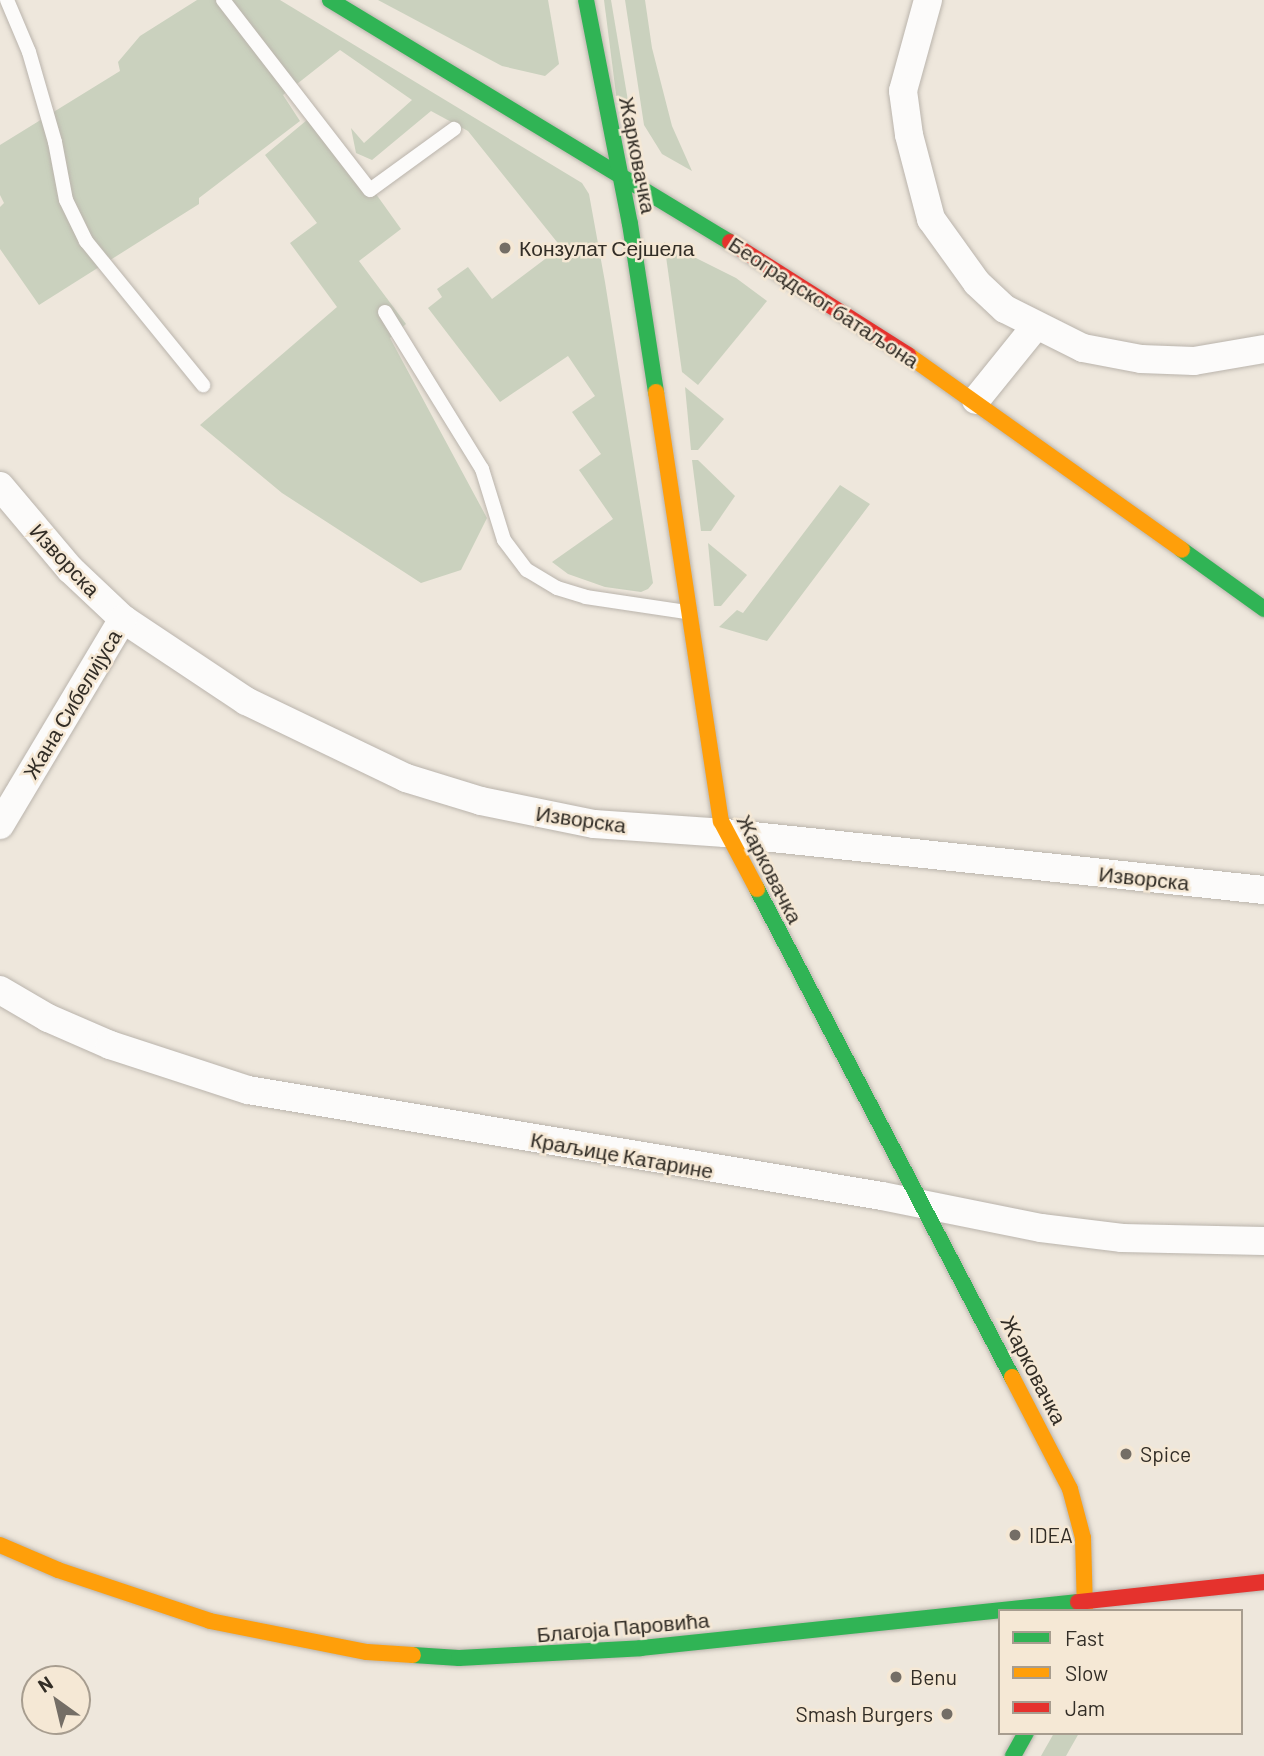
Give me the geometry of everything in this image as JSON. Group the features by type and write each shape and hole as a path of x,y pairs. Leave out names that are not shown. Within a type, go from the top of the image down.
{"street":[{"name":"Београдског батаљона","path":"330,0 620,173 975,400 1264,609"},
{"name":"Жарковачка","path":"586,0 620,173 714,798 725,833 926,1206 1070,1489 1083,1538 1086,1604"},
{"path":"928,0 904,92 917,179 931,219 977,284 1005,309 1035,327 1083,348 1141,359 1194,361 1264,349"},
{"path":"975,400 1035,327"},
{"name":"Изворска","path":"0,486 71,569 123,619 246,701 406,778 552,817 1264,890"},
{"name":"Жана Сибелијуса","path":"0,825 123,619"},
{"name":"Краљице Катарине","path":"0,990 48,1018 110,1045 248,1090 1122,1238 1264,1241"},
{"name":"Благоја Паровића","path":"0,1545 58,1570 210,1621 368,1652 459,1658 641,1647 998,1613"},
{"name":"Благоја Паровића","path":"1034,1609 1264,1582"},
{"path":"1013,1756 1025,1735"}],"lane":[{"path":"6,0 29,52 55,142 66,200 86,241 203,385"},
{"path":"223,0 370,190 454,128"},
{"path":"385,312 482,469 504,540 527,570 557,588 586,597 686,612"}],"green space":[{"path":"197,0 280,0 582,183 589,194 605,282 653,583 648,589 641,592 605,587 568,574 552,562 613,519 579,470 601,454 572,412 595,396 568,356 500,402 428,308 442,297 437,289 468,267 492,299 561,247 468,131 431,111 372,160 356,153 351,128 364,143 412,100 340,50 283,95 300,121 199,198 199,204 39,305 0,249 0,207 4,203 0,195 0,145 120,71 118,62 140,36"},
{"path":"378,0 548,0 559,64 545,76 502,66"},
{"path":"604,0 611,0 628,101 617,102"},
{"path":"625,0 645,0 652,48 672,126 692,171 662,154 644,125"},
{"path":"307,120 369,198 376,194 401,229 359,261 406,324 390,338 487,518 461,570 421,583 282,493 200,425 337,307 290,243 317,223 265,155"},
{"path":"664,242 736,278 767,301 698,385 682,372"},
{"path":"685,387 724,419 698,450 691,450"},
{"path":"692,460 698,460 735,496 711,531 701,531"},
{"path":"840,485 870,504 767,641 719,627 737,610 743,613"},
{"path":"708,543 747,575 721,606 714,606"},
{"path":"1053,1735 1078,1735 1066,1756 1041,1756"}],"traffic: fast":[{"path":"330,0 730,242"},
{"path":"586,0 630,224 656,392"},
{"path":"1182,550 1264,609"},
{"path":"757,889 1012,1377"},
{"path":"1012,1609 1078,1602"},
{"path":"413,1655 459,1658 641,1648 998,1610"},
{"path":"1013,1756 1025,1735"}],"traffic: slow":[{"path":"908,355 1182,550"},
{"path":"656,392 721,821 757,889"},
{"path":"1012,1377 1070,1489 1083,1538 1085,1609"},
{"path":"0,1545 58,1570 210,1621 367,1652 413,1655"}],"traffic: jam":[{"path":"730,242 908,355"},
{"path":"1078,1602 1264,1582"}],"place":[{"name":"Конзулат Сејшела","path":"505,248"},
{"name":"Spice","path":"1126,1454"},
{"name":"IDEA","path":"1015,1535"},
{"name":"Benu","path":"896,1677"},
{"name":"Smash Burgers","path":"947,1714"}]}
